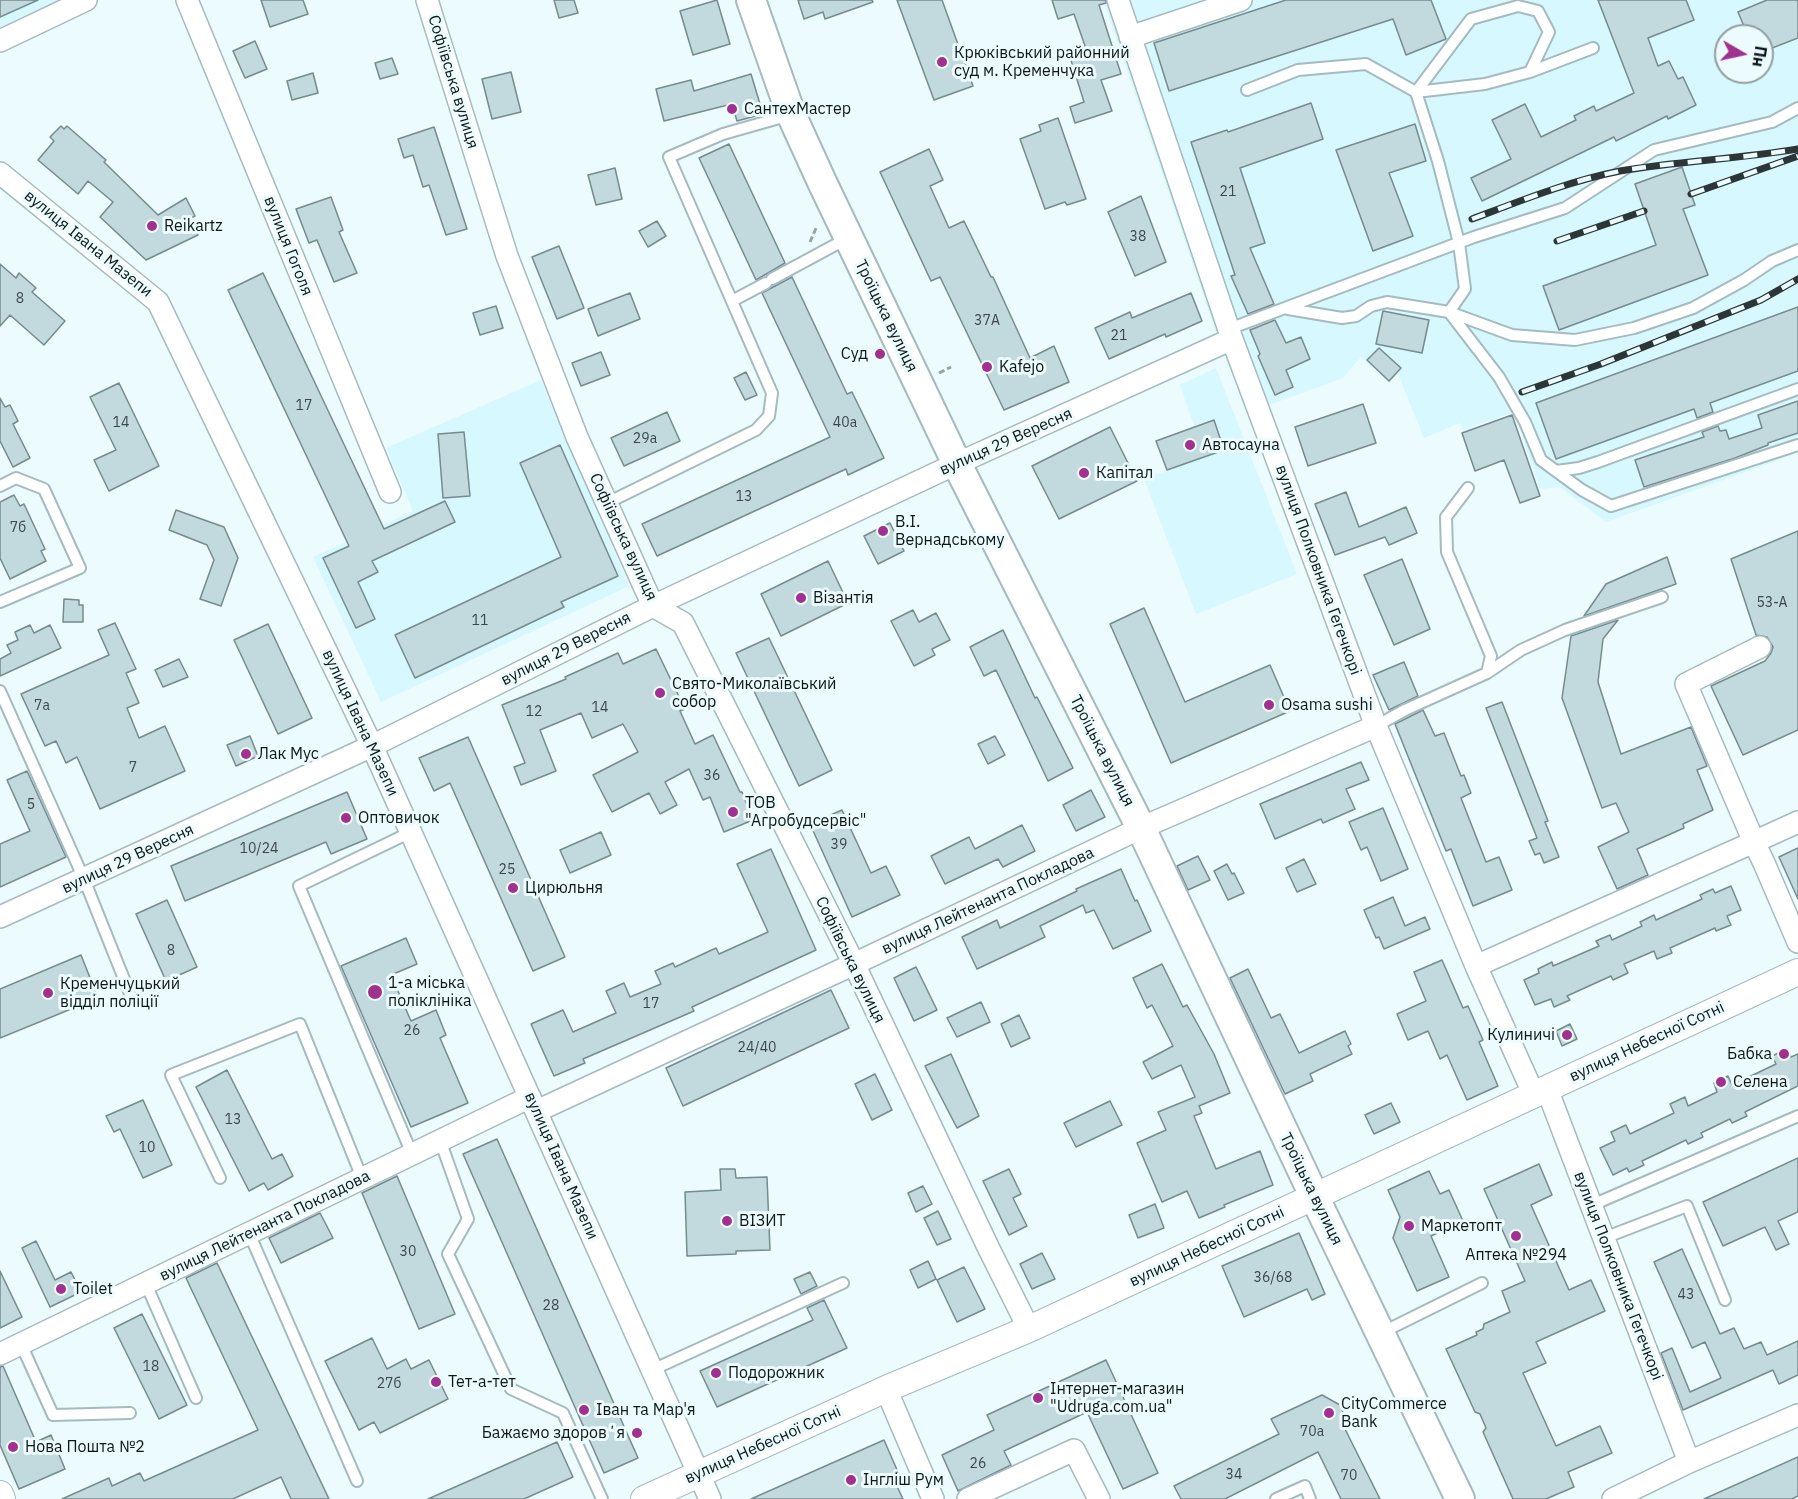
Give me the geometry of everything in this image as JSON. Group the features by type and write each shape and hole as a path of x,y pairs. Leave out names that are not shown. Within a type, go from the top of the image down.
{"main road":[{"name":"Троїцька вулиця","path":"751,0 791,114 849,237 957,464 1141,828 1460,1499"}],"street":[{"path":"0,41 86,0"},
{"name":"вулиця Гоголя","path":"187,0 390,492"},
{"name":"Софіївська вулиця","path":"427,0 507,256 577,437 653,606 684,623 854,964 989,1250 1029,1329"},
{"name":"вулиця Полковника Гегечкорі","path":"1118,0 1230,334 1376,726 1476,966 1540,1092 1604,1238 1689,1462"},
{"path":"1130,37 1238,0"},
{"name":"вулиця Івана Мазепи","path":"0,173 158,302 372,746 710,1499"},
{"name":"вулиця 29 Вересня","path":"0,917 372,746 653,606 1230,334"},
{"path":"1760,647 1686,684 1798,942"},
{"name":"вулиця Лейтенанта Покладова","path":"0,1354 440,1140 533,1104 854,964 1141,828 1376,726"},
{"path":"1476,966 1798,822"},
{"name":"вулиця Небесної Сотні","path":"644,1499 886,1389 1029,1329 1798,972"},
{"path":"886,1389 933,1499"},
{"path":"1613,1499 1689,1462 1798,1415"},
{"path":"970,1498 1074,1450 1099,1499"},
{"path":"0,1494 2,1499"}],"lane":[{"path":"1416,92 1471,19 1518,6 1538,11 1549,32 1530,72"},
{"path":"1247,90 1298,70 1366,64 1416,92 1485,84 1530,72 1593,48"},
{"path":"1416,92 1438,161 1459,243 1465,289 1449,312"},
{"path":"1230,334 1287,309 1459,243 1565,208 1654,150 1772,122 1798,108"},
{"path":"607,503 756,430 769,416 772,393 669,157 723,134 791,114"},
{"path":"732,301 849,237"},
{"path":"1287,309 1342,318 1356,316 1371,306 1387,302 1449,312 1512,335 1575,340 1634,328 1693,308 1744,280 1772,261 1798,250"},
{"path":"1449,312 1499,377 1526,422 1541,459 1582,490 1611,506 1798,445"},
{"path":"1556,471 1579,468 1598,462 1798,389"},
{"path":"0,486 16,478 44,489 80,568 0,602"},
{"path":"1468,488 1446,517 1447,552 1491,656 1487,673"},
{"path":"1376,726 1405,710 1487,673 1521,650 1565,630 1662,597"},
{"path":"0,691 84,879 130,994"},
{"path":"411,832 299,886 412,1154"},
{"path":"220,1178 171,1075 300,1024 362,1178"},
{"path":"1590,1206 1798,1116"},
{"path":"440,1140 468,1219 448,1254 511,1389 563,1413 602,1499"},
{"path":"1604,1238 1687,1206 1725,1300"},
{"path":"249,1233 357,1481"},
{"path":"652,1370 843,1283"},
{"path":"1381,1333 1482,1283"},
{"path":"146,1284 196,1398"},
{"path":"21,1344 53,1415 130,1413"},
{"path":"1276,1499 1305,1486 1310,1499"}],"path":[{"path":"807,249 819,223"},
{"path":"939,373 951,367"}],"shaded area":[{"path":"0,0 70,0 0,32"},
{"path":"1103,0 1798,0 1798,453 1606,522 1560,487 1540,489 1514,412 1463,430 1460,423 1424,438 1398,374 1389,383 1361,357 1343,378 1247,413 1220,344"},
{"path":"1216,368 1297,574 1196,614 1144,479 1224,450 1214,420 1194,426 1180,385"},
{"path":"541,380 629,586 381,702 313,557 413,511 386,448"}],"building":[{"path":"0,0 38,0 0,17"},
{"path":"261,0 303,0 308,14 270,27"},
{"path":"554,0 574,0 578,13 559,18"},
{"path":"717,0 730,44 693,55 680,11"},
{"path":"798,0 872,0 873,2 825,19 823,12 804,19"},
{"name":"Крюківський районний суд м. Кременчука","path":"897,0 942,0 973,86 934,100"},
{"path":"1052,0 1106,0 1106,3 1099,5 1121,74 1101,80 1112,111 1075,123 1070,107 1084,102 1070,57 1087,52 1074,14 1058,19"},
{"path":"1286,0 1431,0 1446,39 1406,55 1393,19 1169,91 1154,43"},
{"path":"1598,0 1686,0 1694,20 1648,38 1658,66 1669,61 1678,79 1683,77 1696,105 1668,119 1667,116 1616,141 1614,137 1482,201 1471,178 1511,159 1492,120 1525,104 1541,137 1576,120 1574,116 1594,106 1596,111 1634,93"},
{"path":"1767,0 1798,0 1798,38 1774,47 1774,24 1743,24 1738,12"},
{"path":"255,41 267,69 245,78 233,51"},
{"path":"392,58 398,74 380,79 375,63"},
{"path":"511,72 521,112 492,119 482,79"},
{"path":"313,73 318,93 292,100 287,81"},
{"path":"751,74 763,114 737,121 732,104 664,121 656,89 691,80 694,91"},
{"path":"1311,103 1323,139 1240,168 1265,243 1250,248 1274,304 1248,314 1231,276 1235,275 1191,142 1227,130 1228,132"},
{"path":"1058,118 1086,199 1067,205 1065,202 1045,209 1020,139 1041,131 1039,125"},
{"path":"1415,124 1426,161 1389,173 1413,236 1373,251 1336,150"},
{"path":"61,126 64,129 67,126 106,160 104,162 158,215 186,198 195,216 191,218 198,235 146,260 100,217 113,202 88,181 78,194 38,160 54,141 50,137"},
{"path":"434,127 467,229 446,235 429,185 423,187 413,155 404,158 398,139"},
{"path":"729,144 785,263 756,280 699,158"},
{"path":"929,149 943,180 930,186 949,228 964,221 993,277 1030,358 1054,346 1069,382 1004,410 940,277 931,281 880,172"},
{"path":"1682,167 1695,205 1683,209 1708,275 1559,330 1543,286 1656,245 1635,184"},
{"path":"615,168 622,199 596,205 588,175"},
{"path":"1141,196 1166,262 1135,276 1108,212"},
{"path":"331,197 343,230 339,232 357,273 334,282 317,240 309,243 296,209"},
{"path":"657,221 666,236 648,247 639,231"},
{"path":"559,246 584,308 557,319 532,257"},
{"path":"0,264 16,278 19,273 36,288 32,292 65,321 44,345 10,315 0,326"},
{"path":"263,273 384,529 445,501 455,522 372,561 378,572 358,582 375,619 356,628 323,558 349,546 228,290"},
{"path":"792,277 847,394 852,392 884,458 848,475 846,469 657,556 642,524 830,437 762,293"},
{"path":"630,293 640,319 598,336 588,309"},
{"path":"1191,293 1202,321 1166,337 1165,334 1109,359 1095,328 1130,312 1132,318"},
{"path":"496,306 503,328 480,335 473,313"},
{"path":"1798,307 1798,371 1710,403 1713,412 1697,418 1694,409 1556,459 1536,403"},
{"path":"1383,311 1429,320 1422,353 1376,344"},
{"path":"1275,320 1286,343 1301,337 1310,359 1286,370 1293,387 1275,395 1258,356 1260,354 1250,330"},
{"path":"1379,348 1401,368 1389,381 1367,360"},
{"path":"601,352 610,375 581,386 572,363"},
{"path":"746,372 757,395 745,400 734,378"},
{"path":"119,383 159,466 109,491 94,460 116,450 90,397"},
{"path":"0,398 5,407 10,405 18,421 13,424 30,458 13,467 0,441"},
{"path":"1798,401 1798,433 1735,458 1644,487 1635,460 1704,437 1702,432 1718,426 1720,431 1726,430 1729,439 1762,428 1758,415"},
{"path":"1363,404 1376,443 1308,466 1295,427"},
{"path":"667,412 680,441 624,466 611,438"},
{"path":"1512,415 1540,496 1520,503 1504,460 1475,471 1462,433"},
{"name":"Автосауна","path":"1214,420 1224,450 1167,470 1156,441"},
{"name":"Капітал","path":"1110,427 1137,481 1059,519 1032,466"},
{"path":"464,432 470,496 443,498 438,434"},
{"path":"560,445 618,576 561,602 564,607 415,678 395,635 561,557 520,463"},
{"path":"1346,492 1359,527 1406,507 1417,533 1389,545 1385,537 1335,555 1315,504"},
{"path":"14,495 20,506 24,504 45,549 41,551 46,561 10,579 0,558 0,502"},
{"path":"176,510 224,527 238,558 221,606 200,599 214,560 207,545 169,530"},
{"path":"890,523 904,551 878,564 864,536"},
{"path":"1798,531 1798,730 1743,755 1711,686 1765,661 1773,647 1767,637 1756,635 1731,559"},
{"path":"1667,557 1676,584 1584,616 1606,584"},
{"path":"1402,559 1430,629 1394,645 1364,575"},
{"path":"828,561 848,603 781,636 761,594"},
{"path":"64,599 79,600 79,605 83,605 83,622 63,622"},
{"path":"1144,608 1185,702 1270,665 1290,711 1171,763 1110,624"},
{"path":"913,610 919,622 936,613 950,640 932,649 935,655 914,666 891,621"},
{"path":"1618,620 1603,639 1598,682 1621,754 1691,727 1707,766 1697,770 1713,810 1683,824 1684,828 1637,849 1648,875 1617,889 1598,847 1629,832 1616,803 1602,808 1562,698 1571,636"},
{"path":"115,623 136,669 126,673 139,703 127,708 139,738 165,726 185,771 100,809 77,757 66,763 56,741 45,746 21,694 109,655 98,630"},
{"path":"268,624 312,718 278,734 234,640"},
{"path":"30,625 34,633 50,625 61,648 0,676 0,659 11,653 7,645 18,640 15,632"},
{"path":"1003,630 1035,698 1037,697 1073,768 1048,781 996,670 984,676 970,647"},
{"path":"769,638 832,770 799,786 736,653"},
{"path":"656,649 685,709 680,711 695,744 713,735 742,792 753,820 724,832 710,797 703,800 689,769 665,782 677,805 660,814 649,793 612,812 593,775 638,752 623,724 592,738 581,713 540,730 556,771 521,785 514,767 525,763 502,705 566,679 565,677 618,653 623,664"},
{"path":"179,659 188,677 163,687 155,670"},
{"path":"1404,662 1418,696 1389,710 1373,675"},
{"path":"1502,702 1548,821 1545,822 1559,857 1544,863 1540,853 1535,855 1529,841 1537,838 1486,708"},
{"path":"1423,710 1435,736 1444,733 1461,776 1464,775 1471,793 1461,798 1486,862 1499,857 1512,890 1473,906 1451,849 1446,851 1395,724"},
{"path":"250,736 258,756 236,766 227,745"},
{"path":"995,736 1005,755 988,764 978,744"},
{"path":"468,737 565,957 533,971 450,783 434,791 419,758"},
{"path":"1361,762 1369,780 1346,789 1355,809 1323,823 1321,819 1275,839 1260,804"},
{"path":"27,771 66,857 0,887 0,844 30,831 7,780"},
{"path":"1091,790 1105,817 1076,831 1063,805"},
{"path":"347,792 367,839 331,854 326,842 185,901 171,866"},
{"path":"1383,808 1408,869 1381,881 1367,847 1361,850 1349,822"},
{"path":"842,810 871,873 886,866 900,895 852,917 810,824"},
{"path":"1022,825 1035,851 1003,867 998,859 945,884 931,856 969,837 975,849"},
{"path":"601,832 611,855 570,873 560,850"},
{"path":"1798,848 1798,899 1779,857"},
{"path":"771,849 816,950 692,1007 694,1011 583,1059 585,1063 554,1076 531,1024 563,1010 573,1032 616,1013 606,991 624,983 630,997 661,984 655,971 673,963 675,967 716,948 719,954 768,932 737,864"},
{"path":"1198,856 1210,880 1188,890 1177,866"},
{"path":"1304,859 1316,884 1297,892 1286,868"},
{"path":"1227,864 1244,893 1228,900 1214,871"},
{"path":"1121,869 1151,931 1113,949 1094,910 1086,913 1083,905 1040,926 1045,937 977,969 962,937 997,920 1000,928"},
{"path":"1731,886 1741,910 1727,916 1731,925 1716,931 1715,928 1670,948 1672,953 1657,959 1654,951 1624,964 1628,973 1613,980 1611,976 1567,996 1570,1000 1554,1007 1551,999 1535,1005 1524,980 1539,973 1538,969 1552,962 1553,966 1599,946 1596,941 1610,935 1612,940 1642,926 1640,922 1654,915 1656,920 1702,899 1700,895 1713,889 1715,893"},
{"path":"1393,897 1405,926 1425,917 1430,929 1384,949 1379,937 1376,938 1364,910"},
{"path":"167,900 197,967 166,981 136,914"},
{"path":"406,938 417,964 391,975 411,1021 436,1010 446,1035 440,1038 468,1103 411,1127 341,966"},
{"name":"Кременчуцький відділ поліції","path":"81,955 98,998 0,1038 0,989"},
{"path":"1442,960 1463,1008 1468,1006 1483,1040 1479,1042 1498,1086 1467,1100 1447,1055 1440,1059 1428,1031 1408,1040 1397,1014 1426,1001 1414,972"},
{"path":"1162,964 1183,1007 1187,1005 1214,1054 1230,1093 1199,1106 1202,1113 1194,1116 1216,1169 1260,1151 1273,1185 1199,1218 1187,1191 1162,1202 1137,1143 1166,1130 1158,1112 1195,1097 1181,1065 1152,1079 1143,1062 1173,1046 1152,1005 1147,1008 1133,978"},
{"path":"916,967 937,1010 914,1021 894,978"},
{"path":"1248,969 1271,1018 1280,1014 1299,1053 1345,1031 1351,1044 1348,1046 1352,1054 1310,1074 1313,1081 1285,1094 1230,978"},
{"path":"831,990 849,1028 683,1106 666,1068"},
{"path":"981,1002 990,1022 957,1037 947,1018"},
{"path":"1019,1015 1030,1038 1011,1047 1001,1024"},
{"path":"1570,1024 1577,1039 1562,1046 1556,1031"},
{"path":"1787,1049 1791,1057 1798,1054 1798,1086 1745,1112 1747,1116 1732,1123 1730,1119 1701,1133 1703,1137 1688,1144 1686,1140 1642,1161 1644,1165 1629,1172 1627,1168 1613,1175 1600,1148 1615,1141 1611,1132 1626,1125 1630,1134 1674,1113 1670,1104 1685,1097 1688,1106 1717,1092 1714,1083 1728,1076 1732,1085 1776,1064 1772,1056"},
{"path":"951,1054 979,1116 957,1128 925,1066"},
{"path":"227,1070 272,1159 282,1154 293,1176 268,1190 264,1183 249,1191 196,1087"},
{"path":"875,1074 892,1110 872,1120 855,1084"},
{"path":"143,1100 172,1165 143,1178 120,1129 114,1132 106,1116"},
{"path":"1110,1101 1122,1125 1076,1147 1064,1123"},
{"path":"1391,1103 1400,1122 1374,1134 1365,1115"},
{"path":"497,1139 638,1458 604,1473 463,1154"},
{"path":"1798,1158 1798,1212 1778,1221 1789,1244 1776,1250 1765,1227 1723,1246 1703,1202"},
{"path":"1539,1164 1552,1195 1531,1205 1569,1290 1591,1280 1605,1311 1536,1342 1546,1363 1523,1373 1556,1446 1600,1426 1612,1453 1568,1472 1574,1487 1546,1499 1513,1499 1483,1432 1486,1428 1480,1414 1475,1412 1446,1349 1477,1335 1476,1332 1483,1329 1484,1324 1510,1312 1502,1291 1525,1281 1484,1189"},
{"name":"ВІЗИТ","path":"720,1169 735,1169 736,1178 767,1177 770,1250 687,1256 685,1192 721,1190"},
{"path":"1009,1169 1021,1194 1013,1198 1027,1226 1009,1235 983,1181"},
{"path":"1429,1171 1440,1194 1449,1190 1463,1221 1431,1236 1449,1277 1417,1291 1393,1238 1400,1217 1388,1190"},
{"path":"397,1176 455,1314 419,1329 362,1193"},
{"path":"923,1186 932,1204 916,1212 908,1193"},
{"path":"1155,1204 1164,1228 1138,1238 1129,1215"},
{"path":"938,1211 951,1239 937,1245 924,1218"},
{"path":"320,1213 333,1238 281,1263 269,1238"},
{"path":"1299,1233 1325,1294 1312,1300 1307,1289 1244,1317 1222,1266"},
{"path":"36,1241 55,1280 71,1272 81,1292 50,1307 22,1248"},
{"path":"1682,1249 1720,1334 1734,1328 1744,1349 1761,1342 1767,1355 1798,1341 1798,1375 1779,1384 1773,1370 1683,1410 1661,1353 1672,1348 1690,1392 1721,1378 1705,1342 1692,1348 1654,1262"},
{"path":"1042,1253 1055,1279 1032,1289 1020,1264"},
{"path":"928,1261 936,1279 918,1288 910,1270"},
{"path":"217,1263 329,1499 291,1499 281,1477 233,1499 62,1499 109,1478 112,1486 140,1473 144,1481 258,1430 186,1278"},
{"path":"964,1267 985,1309 957,1322 937,1280"},
{"path":"0,1271 22,1317 0,1328"},
{"path":"810,1272 817,1286 801,1294 794,1279"},
{"path":"824,1300 847,1348 717,1407 700,1371 813,1320 807,1308"},
{"path":"142,1314 187,1405 159,1419 114,1328"},
{"path":"372,1338 387,1369 406,1359 411,1369 429,1360 448,1399 380,1433 374,1422 359,1430 325,1361"},
{"path":"1106,1360 1158,1473 1123,1489 1087,1412 1004,1451 1011,1465 958,1491 942,1455 994,1430 987,1415"},
{"path":"3,1366 36,1442 51,1435 65,1469 19,1489 0,1445 0,1367"},
{"path":"1322,1395 1340,1405 1349,1427 1345,1429 1380,1499 1341,1499 1318,1452 1225,1499 1181,1499 1174,1486 1279,1434 1271,1419"},
{"path":"884,1440 901,1479 895,1482 903,1499 751,1499"},
{"path":"557,1442 573,1477 524,1499 428,1499"},
{"path":"1798,1457 1798,1496 1792,1499 1704,1499"}],"railway":[{"path":"1472,219 1563,186 1601,175 1798,149"},
{"path":"1691,194 1798,156"},
{"path":"1557,241 1644,211"},
{"path":"1522,392 1601,364 1761,300 1798,279"}],"place":[{"name":"Крюківський районний суд м. Кременчука","path":"942,62"},
{"name":"СантехМастер","path":"732,109"},
{"name":"Reikartz","path":"152,226"},
{"name":"Суд","path":"880,354"},
{"name":"Kafejo","path":"987,367"},
{"name":"Автосауна","path":"1190,445"},
{"name":"Капітал","path":"1084,473"},
{"name":"В.І. Вернадському","path":"883,531"},
{"name":"Візантія","path":"801,598"},
{"name":"Свято-Миколаївський собор","path":"660,693"},
{"name":"Osama sushi","path":"1269,705"},
{"name":"Лак Мус","path":"246,754"},
{"name":"ТОВ \"Агробудсервіс\"","path":"733,812"},
{"name":"Оптовичок","path":"346,818"},
{"name":"Цирюльня","path":"513,888"},
{"name":"1-а міська поліклініка","path":"375,992"},
{"name":"Кременчуцький відділ поліції","path":"48,993"},
{"name":"Кулиничі","path":"1567,1035"},
{"name":"Бабка","path":"1784,1054"},
{"name":"Селена","path":"1721,1082"},
{"name":"ВІЗИТ","path":"727,1221"},
{"name":"Маркетопт","path":"1409,1226"},
{"name":"Аптека №294","path":"1516,1236"},
{"name":"Toilet","path":"61,1289"},
{"name":"Подорожник","path":"716,1373"},
{"name":"Тет-а-тет","path":"436,1382"},
{"name":"Iнтернет-магазин \"Udruga.com.ua\"","path":"1038,1398"},
{"name":"Іван та Мар'я","path":"584,1410"},
{"name":"CityCommerce Bank","path":"1329,1413"},
{"name":"Бажаємо здоровʼя","path":"637,1433"},
{"name":"Нова Пошта №2","path":"13,1447"},
{"name":"Інгліш Рум","path":"851,1480"}]}
